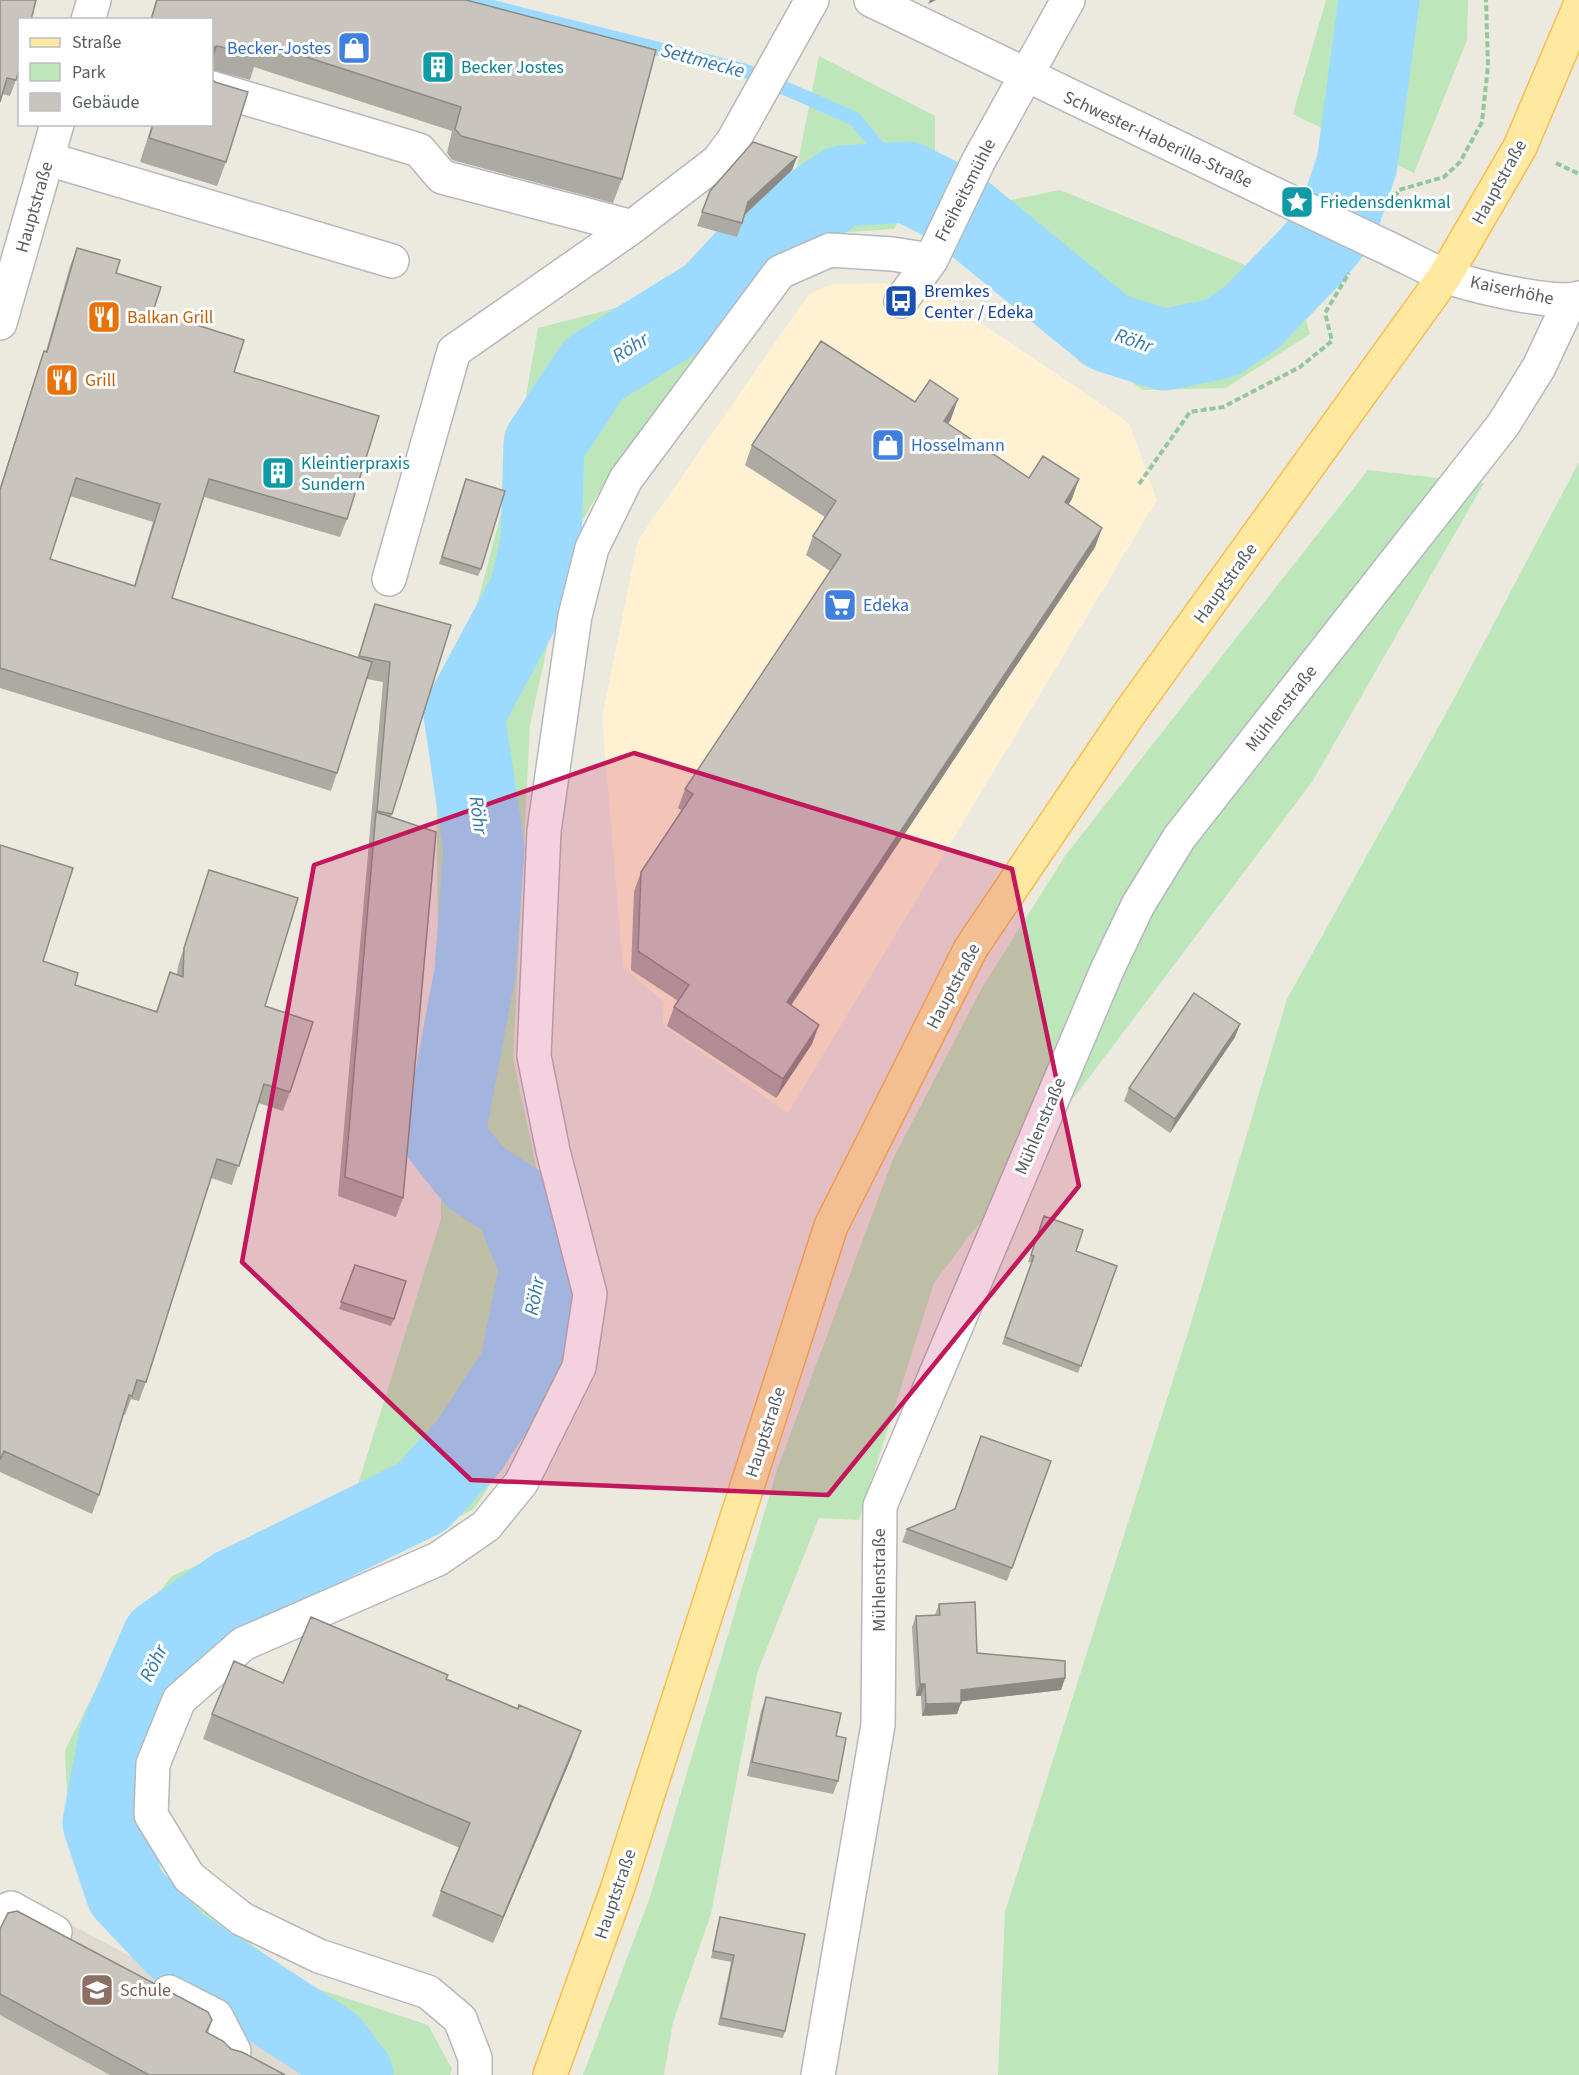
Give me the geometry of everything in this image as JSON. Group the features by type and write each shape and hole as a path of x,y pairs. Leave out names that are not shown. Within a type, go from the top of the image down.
{"main road":[{"name":"Hauptstraße","path":"550,2075 617,1890 831,1226 970,948 1129,714 1446,276 1520,147 1579,8"}],"street":[{"path":"89,18 94,0"},
{"path":"389,579 454,351 632,226 718,161 733,141 812,0"},
{"name":"Schwester-Haberilla-Straße","path":"871,0 1026,77 1446,276"},
{"name":"Freiheitsmühle","path":"901,301 932,257 979,160 1068,0"},
{"path":"213,88 419,150 442,177 632,226"},
{"name":"Hauptstraße","path":"0,323 56,126"},
{"path":"48,159 392,261"},
{"path":"475,2075 475,2058 460,2019 428,1992 320,1956 300,1947 242,1919 189,1877 151,1815 153,1764 179,1700 243,1644 438,1558 486,1526 521,1483 579,1367 590,1294 553,1151 534,1056 544,831 575,616 592,548 626,479 780,272 830,250 932,257"},
{"name":"Kaiserhöhe","path":"1446,276 1537,298 1575,300"},
{"name":"Mühlenstraße","path":"818,2075 878,1725 880,1506 1080,1031 1138,905 1179,837 1503,425 1539,367 1575,300"},
{"path":"0,1913 10,1908 82,1946"},
{"path":"144,1978 216,2016 234,2051"}],"path":[{"path":"1444,177 1460,162 1484,116 1488,66 1486,0"},
{"path":"1561,166 1579,174"},
{"path":"1139,484 1190,412 1223,407 1300,367 1332,341"}],"highlighted area":[{"path":"634,753 1012,869 1079,1186 828,1495 471,1480 242,1262 314,865"}],"shaded area":[{"path":"922,283 1129,423 1157,500 788,1113 663,1025 664,1002 623,967 602,718 638,540 809,294 833,284"},
{"name":"Schule","path":"12,1893 336,2066 332,2075 0,2075 0,1915"}],"green space":[{"path":"1326,0 1468,0 1467,40 1414,173 1293,114"},
{"path":"819,56 935,116 935,153 894,229 819,234 763,262 609,475 570,542 530,725 513,1059 564,1295 527,1429 474,1509 374,1561 220,1631 157,1696 127,1783 152,1873 309,1986 428,2025 452,2069 450,2075 369,2075 338,2033 118,1923 69,1842 65,1750 122,1638 172,1576 354,1497 441,1219 436,761 514,464 538,328 694,288 743,243 794,182"},
{"path":"1060,190 1260,271 1301,303 1310,334 1226,388 1143,390 966,267 1001,202"},
{"path":"1579,462 1579,2075 998,2075 1005,1912 1191,1323 1287,999 1454,699"},
{"path":"1368,470 1484,483 1312,782 934,1283 859,1520 819,1518 757,1673 711,1914 673,2022 664,2075 583,2075 650,1897 778,1467 893,1159 983,986 1065,856"}],"building":[{"path":"0,0 36,0 32,18 18,18 18,74 16,80 7,78 0,102"},
{"name":"Becker Jostes","path":"157,0 466,0 656,50 622,179 461,136 455,129 461,107 263,43 259,56 217,46 213,48 213,18 152,18"},
{"path":"213,80 248,92 226,162 149,138 152,126 213,126"},
{"path":"753,142 797,157 748,202 742,223 702,212 710,191"},
{"path":"77,248 120,260 116,273 161,287 153,311 244,340 234,372 379,416 347,519 209,479 172,598 372,662 337,773 0,668 0,490 44,351 47,352","holes":["76,478 160,504 135,586 50,559"]},
{"path":"821,341 915,402 930,380 958,399 944,421 1029,478 1043,456 1079,479 1065,502 1102,528 787,1002 819,1025 783,1079 674,1007 689,985 638,951 641,872 693,794 685,789 841,555 813,536 836,501 752,445"},
{"path":"466,479 505,491 481,569 442,557"},
{"path":"375,604 451,625 392,814 377,811 390,662 359,656"},
{"path":"376,812 436,832 403,1198 345,1177"},
{"path":"0,845 73,868 43,961 78,973 75,985 157,1012 170,972 183,977 184,948 209,870 298,898 265,1006 313,1022 290,1092 264,1084 239,1166 217,1159 146,1382 137,1380 132,1396 129,1395 99,1495 4,1451 0,1460"},
{"path":"1194,993 1240,1024 1175,1119 1129,1088"},
{"path":"1044,1216 1083,1230 1076,1251 1117,1266 1081,1366 1005,1337 1034,1256 1031,1255"},
{"path":"355,1265 406,1281 394,1319 341,1302"},
{"path":"981,1436 1051,1461 1012,1568 907,1529 955,1509"},
{"path":"975,1602 977,1653 1065,1661 1065,1678 961,1690 961,1703 926,1704 925,1684 920,1684 916,1616 940,1615 939,1604"},
{"path":"311,1617 448,1675 446,1679 518,1709 519,1705 581,1731 503,1917 441,1891 470,1823 212,1714 234,1661 283,1683"},
{"path":"766,1697 841,1713 836,1736 846,1738 838,1781 752,1762"},
{"name":"Schule","path":"17,1911 208,2012 212,2020 206,2032 223,2041 231,2049 242,2052 285,2075 149,2075 0,1994 0,1929 8,1913"},
{"path":"720,1917 805,1934 785,2031 721,2018 734,1955 713,1951"}],"waterway":[{"name":"Settmecke","path":"465,0 746,71 855,119 907,182"},
{"name":"Röhr","path":"353,2075 330,2045 176,1945 126,1892 103,1823 119,1738 162,1639 234,1589 422,1497 469,1446 520,1368 540,1268 515,1203 475,1177 444,1138 475,972 484,849 464,714 530,591 541,542 544,444 594,369 711,297 771,232 843,186 907,182 953,205 1108,332 1164,350 1221,338 1252,317 1312,255 1337,224 1357,164 1379,0"}],"place":[{"name":"Becker-Jostes","path":"354,48"},
{"name":"Becker Jostes","path":"438,67"},
{"name":"Friedensdenkmal","path":"1297,202"},
{"name":"Bremkes Center / Edeka","path":"901,301"},
{"name":"Balkan Grill","path":"104,317"},
{"name":"Grill","path":"62,380"},
{"name":"Hosselmann","path":"888,445"},
{"name":"Kleintierpraxis Sundern","path":"278,473"},
{"name":"Edeka","path":"840,605"},
{"name":"Schule","path":"97,1990"}]}
